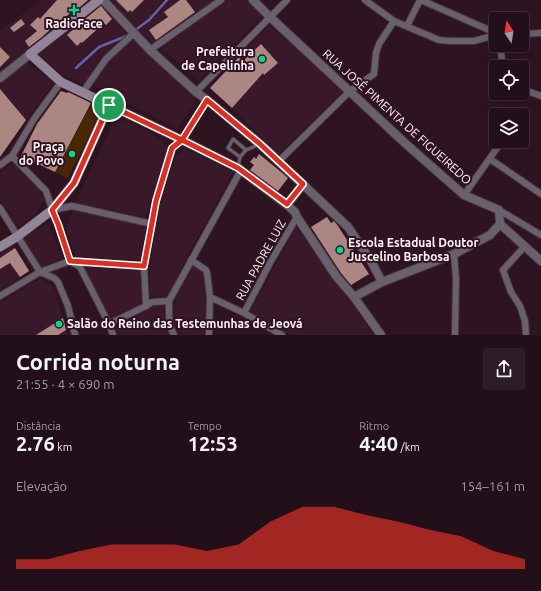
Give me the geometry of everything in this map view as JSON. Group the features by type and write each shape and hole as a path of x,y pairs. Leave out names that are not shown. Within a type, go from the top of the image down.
{"main road":[{"path":"0,247 18,236 52,210 74,183 109,105 61,82 30,54 99,0"}],"street":[{"path":"103,0 150,50 196,92 260,144 348,227 371,261 382,282"},
{"path":"150,50 221,0"},
{"name":"RUA JOSÉ PIMENTA DE FIGUEIREDO","path":"253,0 406,144 464,195 498,210"},
{"path":"196,92 287,0"},
{"path":"365,0 394,21 439,40 474,40 489,36"},
{"path":"407,26 421,0 489,31"},
{"path":"278,161 350,92 374,74 376,53 379,44 394,21"},
{"path":"83,92 106,59 132,31"},
{"path":"529,34 541,33"},
{"path":"0,78 30,54"},
{"path":"0,165 12,156 34,119 61,82"},
{"path":"529,92 541,96"},
{"path":"146,306 144,266 156,201 172,148 182,140 207,100"},
{"path":"109,105 239,169 287,204 295,212 336,276 354,297 381,335"},
{"path":"464,195 497,148"},
{"path":"12,156 46,191 70,261 80,267 109,324 112,335"},
{"path":"490,159 541,194"},
{"path":"174,335 170,326 169,301 239,169"},
{"path":"287,204 303,184"},
{"path":"52,210 72,206 152,224"},
{"path":"0,208 40,272 54,278 58,282 68,306 75,335"},
{"path":"498,210 500,224 541,261"},
{"path":"498,210 541,235"},
{"name":"RUA PADRE LUIZ","path":"244,313 271,261 297,217"},
{"path":"354,297 382,282 454,254 490,235 500,224"},
{"path":"525,246 504,270 511,292 520,306 525,322 526,335"},
{"path":"454,254 456,278 455,335"},
{"path":"191,260 206,270 210,297 209,335"},
{"path":"0,296 40,272 70,261 144,266"},
{"path":"210,297 244,313 282,335"},
{"path":"109,324 152,302 169,301"}],"lane":[{"path":"240,157 228,148 233,139 246,150"},
{"path":"239,169 240,157 246,150 260,144"}],"shaded area":[{"path":"42,0 91,0 0,70 0,31"},
{"path":"108,0 216,0 153,44"},
{"path":"227,0 247,0 263,15 198,80 160,47"},
{"path":"100,4 128,35 85,85 63,75 38,53"},
{"path":"269,25 344,91 278,155 210,88"},
{"path":"134,38 196,100 178,129 93,85 109,60"},
{"path":"26,62 54,82 0,157 0,84"},
{"name":"Praça do Povo","path":"92,103 103,108 68,178 55,172"},
{"path":"117,116 140,127 164,142 169,148 145,218 75,203"},
{"path":"184,148 233,172 167,297 150,295 150,265 158,209 175,162 173,161 178,153 180,155"},
{"path":"13,163 33,181 45,200 35,214 18,227 0,199 0,171"},
{"path":"73,210 146,226 141,261 76,258 66,230"},
{"path":"48,223 62,258 40,268 22,237"},
{"path":"296,227 374,335 290,335 250,312"},
{"path":"14,245 30,271 0,290 0,253"},
{"path":"193,264 203,270 206,302 206,335 177,335 171,314 180,290"},
{"path":"82,265 140,269 142,304 109,319"},
{"path":"41,278 54,288 68,335 0,335 0,303"},
{"path":"165,304 167,325 173,335 117,335 114,326 153,305"}],"building":[{"path":"57,0 88,0 72,14 71,12 62,22 61,21 54,28 53,27 29,47 25,41 37,31 30,25 38,17 40,19"},
{"path":"116,0 144,0 132,12 130,10 128,12"},
{"path":"180,0 186,0 195,12 156,40 149,30 168,17 164,12"},
{"path":"101,6 112,19 106,25 104,23 77,46 67,35"},
{"path":"21,19 25,24 14,32 10,28"},
{"path":"261,44 278,63 264,75 263,73 232,108 210,88 239,57 243,61"},
{"path":"0,47 10,57 0,67"},
{"path":"0,89 26,120 0,157"},
{"path":"61,91 68,92 91,103 55,172 21,156 37,124"},
{"path":"259,154 288,178 278,191 250,170 254,165 250,162 254,157 256,159"},
{"name":"Escola Estadual Doutor Juscelino Barbosa","path":"327,217 331,223 334,221 338,226 369,274 351,285 341,273 311,227"},
{"path":"15,248 29,271 20,277 10,263 0,269 0,258"},
{"name":"Salão do Reino das Testemunhas de Jeová","path":"63,318 66,330 58,335 36,335"}],"waterway":[{"path":"134,31 149,20 167,0"},
{"path":"76,68 99,47 129,35"}],"place":[{"name":"RadioFace","path":"74,10"},
{"name":"Prefeitura de Capelinha","path":"262,59"},
{"name":"Praça do Povo","path":"72,154"},
{"name":"Escola Estadual Doutor Juscelino Barbosa","path":"340,250"},
{"name":"Salão do Reino das Testemunhas de Jeová","path":"59,324"}],"route":[{"path":"109,105 74,183 52,210 70,261 144,266 156,201 172,148 182,140 238,168 287,204 303,184 260,144 207,100 182,140 109,105"}]}
